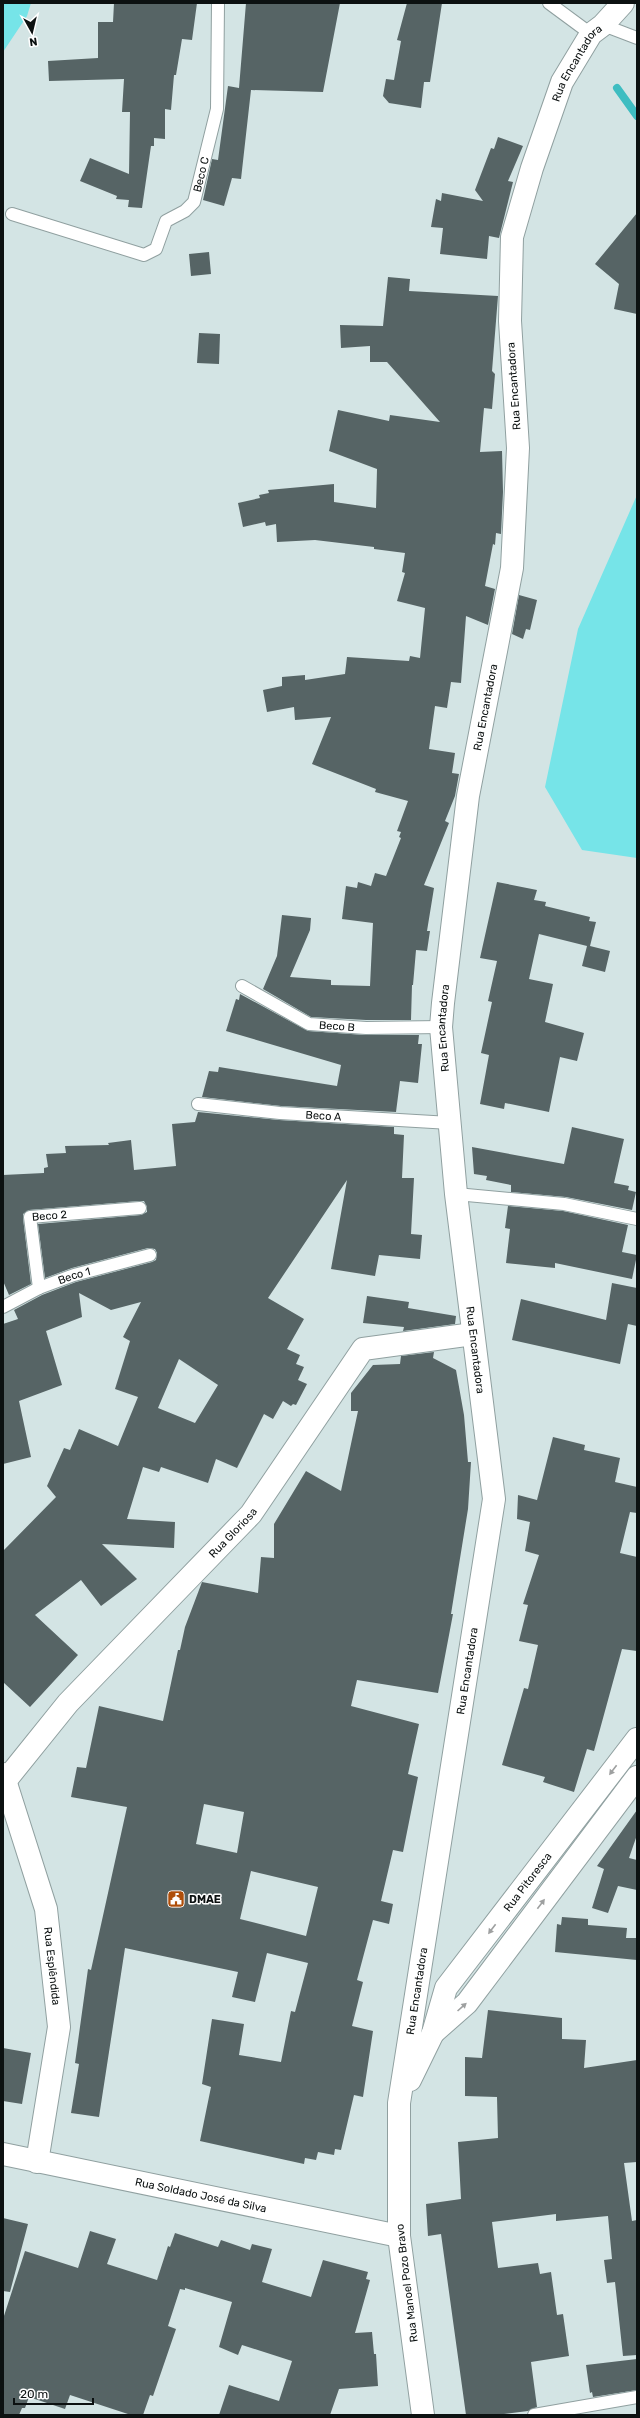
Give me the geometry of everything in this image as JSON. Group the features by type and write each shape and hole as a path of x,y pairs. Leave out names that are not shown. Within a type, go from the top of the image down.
{"street":[{"name":"Rua Encantadora","path":"399,2103 494,1499 456,1194 441,1027 468,796 512,568 518,448 510,321 512,237 532,168 562,82 597,30 623,3"},
{"name":"Rua Gloriosa","path":"5,1777 68,1702 251,1514 363,1349 473,1334"},
{"name":"Rua Pitoresca","path":"399,2103 432,2033 446,1988 637,1739"},
{"name":"Rua Esplêndida","path":"5,1777 46,1910 59,2027 37,2162"},
{"name":"Rua Pitoresca","path":"432,2033 467,2003 637,1777"},
{"name":"Rua Manoel Pozo Bravo","path":"399,2103 399,2236 423,2415"},
{"name":"Rua Soldado José da Silva","path":"3,2154 399,2236"}],"lane":[{"name":"Beco C","path":"12,214 144,255 156,249 166,221 185,211 194,202 214,124 217,109 218,3"},
{"path":"550,3 597,30 637,38"},
{"name":"Beco B","path":"242,986 309,1024 366,1028 441,1027"},
{"name":"Beco A","path":"198,1104 280,1113 450,1123"},
{"path":"456,1194 564,1204 637,1219"},
{"name":"Beco 2","path":"39,1288 30,1217 140,1208"},
{"name":"Beco 1","path":"3,1307 39,1288 74,1275 150,1255"},
{"path":"534,2415 637,2397"}],"shaded area":[{"path":"3,3 31,3 27,16 3,52"},
{"path":"637,495 637,858 582,850 545,787 578,629"}],"building":[{"path":"114,3 197,3 192,40 182,39 176,75 174,75 171,110 165,109 165,139 154,138 154,146 151,146 142,208 128,207 129,200 116,199 117,196 80,181 90,158 129,174 130,112 122,112 124,79 49,81 48,61 98,58 98,22 113,22"},
{"path":"246,3 340,3 323,92 251,90 241,179 232,178 224,206 203,200 212,159 218,160 228,86 239,88"},
{"path":"407,3 442,3 430,82 424,82 421,108 389,103 383,96 386,79 394,80 401,41 397,40"},
{"path":"498,137 523,146 508,181 513,182 499,238 489,236 487,259 440,254 443,228 431,227 436,199 441,201 442,193 483,201 475,190 491,148 494,149"},
{"path":"637,213 637,314 614,309 619,284 595,264"},
{"path":"209,252 211,274 191,276 189,254"},
{"path":"388,277 410,279 409,291 498,296 492,371 495,374 492,409 484,408 480,452 502,451 503,492 501,534 496,533 495,545 493,544 485,586 495,589 488,625 466,616 461,683 451,682 447,708 435,706 429,749 455,753 452,773 459,774 455,796 445,821 449,823 424,885 434,888 427,931 430,931 427,951 416,950 412,985 411,1020 366,1020 311,1017 263,989 277,956 282,915 311,918 310,930 290,977 331,980 331,985 370,986 373,923 342,919 346,886 357,888 358,882 371,886 375,873 386,876 401,838 399,837 401,832 397,831 408,801 375,792 376,789 312,764 331,717 295,720 294,707 267,712 263,690 282,686 282,677 305,675 305,680 345,674 347,657 409,661 410,656 420,658 425,608 397,601 405,573 402,572 405,553 374,549 374,547 315,540 277,542 276,524 266,526 265,522 243,527 238,503 260,498 259,495 269,493 268,490 334,484 334,502 376,508 377,469 329,451 338,410 389,421 390,415 440,422 387,362 370,362 370,346 341,348 340,325 383,326"},
{"path":"199,333 220,334 219,364 197,363"},
{"path":"519,595 537,600 530,630 526,629 523,639 512,634"},
{"path":"497,882 537,890 534,900 546,902 545,906 590,917 589,921 596,922 590,946 610,951 605,972 582,966 587,946 539,934 529,979 553,984 545,1022 584,1033 577,1061 560,1057 549,1112 505,1103 504,1109 480,1104 489,1055 481,1053 492,1002 488,1001 497,961 480,958"},
{"path":"240,994 308,1031 365,1035 419,1035 418,1044 422,1044 418,1083 400,1081 396,1112 281,1106 202,1097 209,1071 218,1072 219,1067 337,1086 341,1065 226,1031 236,999 239,1000"},
{"path":"198,1112 279,1120 394,1127 394,1134 404,1135 402,1178 414,1178 411,1234 422,1235 420,1259 379,1255 375,1276 331,1269 347,1180 268,1298 304,1319 287,1349 300,1355 296,1364 304,1367 298,1380 307,1384 296,1405 293,1404 291,1406 283,1401 273,1419 264,1414 237,1468 216,1459 208,1483 161,1467 159,1472 143,1467 127,1519 175,1522 174,1548 102,1544 137,1579 101,1606 81,1580 35,1615 78,1655 30,1707 3,1682 3,1551 56,1497 47,1486 64,1448 70,1450 79,1429 118,1446 138,1397 115,1389 130,1341 123,1337 141,1302 111,1310 79,1293 82,1317 46,1331 62,1385 19,1401 31,1457 3,1464 3,1324 18,1319 14,1310 42,1295 76,1282 152,1262 156,1260 157,1253 155,1249 148,1248 72,1268 45,1278 38,1224 141,1215 147,1212 147,1207 144,1201 139,1201 29,1210 23,1214 23,1218 31,1284 9,1295 3,1281 3,1175 44,1173 44,1168 48,1167 46,1154 66,1153 65,1146 109,1145 108,1143 131,1140 134,1170 176,1166 172,1124 195,1122","holes":["179,1359 218,1385 195,1423 158,1408"]},
{"path":"572,1127 624,1139 614,1183 629,1186 628,1190 636,1192 632,1210 566,1197 511,1192 511,1185 486,1180 487,1176 474,1174 472,1147 564,1164"},
{"path":"508,1206 563,1211 628,1225 622,1252 637,1255 632,1279 555,1263 555,1268 506,1263 510,1229 505,1228"},
{"path":"612,1283 637,1288 637,1326 628,1324 620,1364 512,1340 521,1299 606,1320"},
{"path":"367,1296 409,1302 408,1308 456,1316 455,1324 403,1331 404,1327 363,1323"},
{"path":"434,1352 433,1358 456,1370 464,1415 468,1462 471,1462 468,1509 451,1614 453,1614 438,1693 357,1680 351,1706 419,1724 408,1774 418,1777 403,1852 393,1850 381,1901 393,1904 389,1924 373,1920 357,1980 363,1982 352,2026 373,2031 363,2097 354,2095 341,2150 335,2149 334,2155 318,2152 316,2160 305,2158 304,2164 200,2141 211,2087 202,2084 212,2019 244,2024 239,2055 281,2062 291,2011 295,2012 308,1963 267,1953 255,2002 232,1997 238,1972 125,1948 99,2117 71,2113 79,2064 75,2063 88,1969 91,1970 127,1807 71,1797 77,1767 86,1768 99,1706 163,1721 178,1650 180,1650 185,1627 202,1582 258,1593 261,1557 274,1558 274,1524 306,1471 341,1491 358,1411 351,1411 351,1393 373,1365 400,1364 401,1356","holes":["204,1804 244,1812 237,1853 196,1844","251,1871 318,1887 306,1936 240,1919"]},
{"path":"553,1437 585,1445 584,1450 620,1458 615,1482 637,1487 637,1513 630,1512 620,1553 637,1557 637,1651 622,1649 594,1751 587,1749 574,1792 543,1782 545,1777 502,1765 524,1688 528,1689 538,1645 519,1641 528,1605 523,1604 539,1555 525,1551 530,1522 517,1519 518,1495 537,1500"},
{"path":"637,1810 637,1835 629,1858 637,1860 637,1890 618,1886 608,1913 592,1908 604,1869 597,1866"},
{"path":"562,1917 588,1919 588,1925 627,1928 626,1938 637,1938 637,1960 555,1952 557,1924 561,1925"},
{"path":"488,2010 562,2018 562,2039 586,2040 584,2068 637,2060 637,2162 624,2163 632,2221 637,2220 637,2355 623,2356 615,2282 607,2283 604,2260 612,2259 608,2216 556,2221 556,2214 492,2222 498,2268 538,2263 540,2274 551,2272 557,2315 563,2314 569,2356 531,2362 537,2407 528,2411 496,2415 466,2415 441,2234 428,2236 426,2204 461,2199 458,2142 498,2138 497,2097 465,2096 465,2057 482,2058"},
{"path":"3,2048 31,2053 22,2104 3,2101"},
{"path":"3,2218 28,2224 10,2292 3,2291"},
{"path":"90,2231 116,2239 107,2264 157,2280 168,2246 170,2247 175,2233 218,2247 221,2240 250,2250 252,2244 272,2249 262,2282 311,2297 323,2260 368,2272 366,2279 370,2280 355,2333 372,2332 374,2354 376,2354 378,2386 339,2389 330,2415 219,2415 229,2385 279,2401 292,2361 242,2345 238,2355 219,2347 232,2302 185,2288 185,2290 180,2289 168,2326 176,2329 153,2396 150,2395 143,2415 131,2415 70,2395 65,2409 29,2397 25,2408 22,2408 19,2415 3,2415 3,2319 25,2251 78,2268"},
{"path":"637,2359 637,2390 593,2397 592,2392 590,2393 586,2365"}],"waterway":[{"path":"617,88 637,116"}],"place":[{"name":"DMAE","path":"176,1899"}]}
